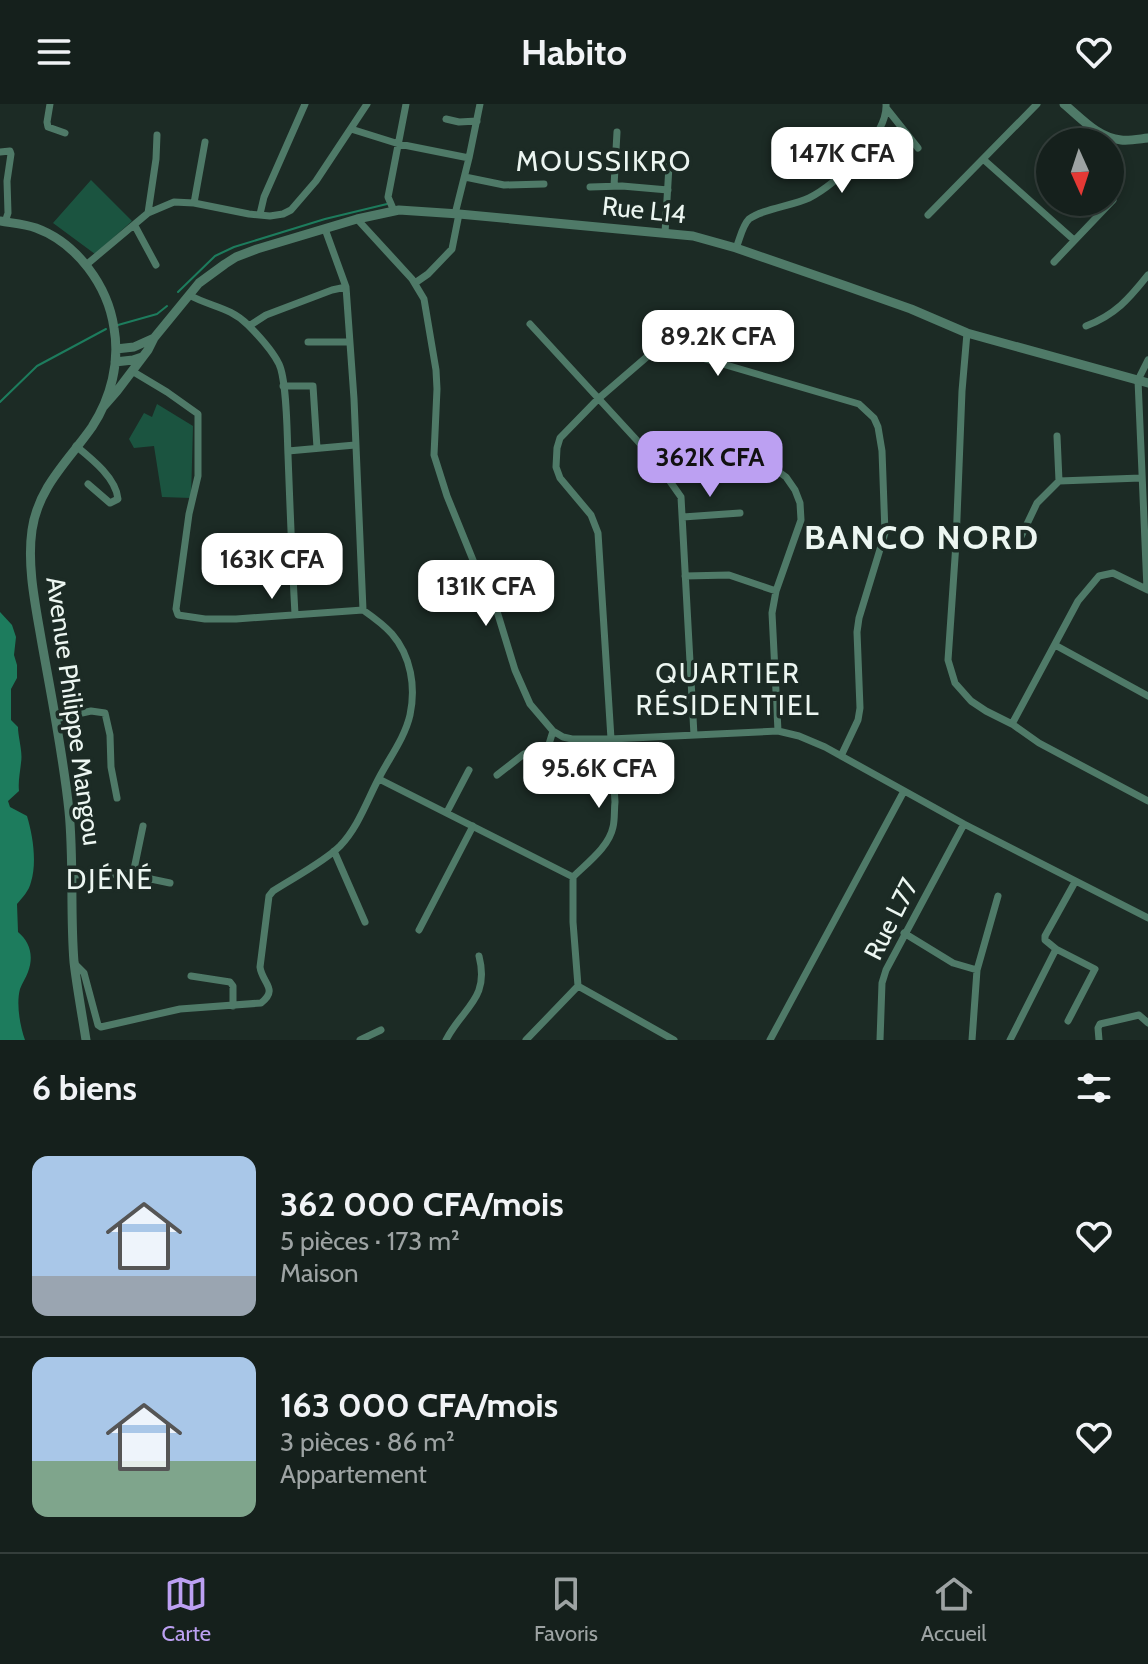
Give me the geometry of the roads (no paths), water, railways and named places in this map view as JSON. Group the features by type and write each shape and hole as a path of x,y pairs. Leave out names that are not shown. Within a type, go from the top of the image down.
{"street":[{"path":"50,104 48,127 65,133"},
{"path":"260,214 264,197 305,104"},
{"path":"86,265 148,213 174,202 249,214 283,214 291,210 316,181 367,104"},
{"path":"394,211 388,197 406,104"},
{"path":"415,283 452,249 480,104"},
{"path":"928,215 1037,104"},
{"path":"1064,104 1105,136 1121,140 1148,138"},
{"path":"736,248 749,220 763,212 808,198 839,177 870,143 886,107 918,148"},
{"path":"446,119 477,121"},
{"path":"351,129 399,144 469,158"},
{"path":"614,186 617,132"},
{"path":"148,213 157,135"},
{"path":"194,203 205,142"},
{"path":"0,152 10,151 11,154 7,181 8,213 2,221 35,227 52,236 86,265 109,306 116,349 112,383 103,407"},
{"path":"983,159 1074,240"},
{"path":"665,233 669,166"},
{"path":"465,177 504,185 544,184"},
{"path":"590,187 668,190"},
{"name":"Rue L14","path":"103,407 203,279 236,257 357,219 394,211 693,236 911,309 967,333 1143,382"},
{"path":"1054,262 1097,216"},
{"path":"357,219 415,283 424,299 436,370 434,455 447,496 496,608 522,688 530,704 553,731 572,739 778,731 799,736 1148,918"},
{"path":"135,226 156,265"},
{"path":"325,229 346,287 363,610"},
{"path":"1086,326 1108,316 1128,300 1148,275"},
{"path":"249,326 266,315 346,287"},
{"path":"189,295 229,310 249,326 280,367 288,451 295,614"},
{"path":"530,324 655,460 681,497 694,735"},
{"path":"967,333 948,660 955,683 971,701 1039,743 1148,801"},
{"path":"116,349 134,347 154,338"},
{"path":"308,342 350,342"},
{"path":"526,1040 578,986 573,877 605,845 613,827 615,802 598,533 591,515 560,478 556,457 560,438 598,399 656,349 668,348 859,404 874,418 882,451 885,533 857,625 858,720 841,756"},
{"path":"115,362 142,357"},
{"path":"1012,724 1078,601 1099,576 1113,573 1147,590 1145,489 1141,478 1143,382 1148,360"},
{"path":"75,964 84,973 101,1027 180,1009 261,1003 269,996 269,984 262,977 260,967 269,896 334,851 348,837 410,717 412,684 403,649 390,632 363,610 217,619 178,615 176,609 189,514 198,476 198,414 132,371"},
{"path":"283,386 313,386 317,448"},
{"name":"Avenue Philippe Mangou","path":"86,1040 75,964 69,810 31,558 34,518 44,492 103,407"},
{"path":"1057,436 1059,481"},
{"path":"655,460 684,444 710,445 772,467 786,477 795,490 801,520 776,591 771,621 778,731"},
{"path":"288,451 355,445"},
{"path":"76,446 108,478 118,499 110,503 88,484"},
{"path":"1017,545 1037,503 1059,481 1141,478"},
{"path":"683,517 740,513"},
{"path":"685,576 729,575 776,591"},
{"path":"1055,645 1148,696"},
{"path":"55,719 91,711 105,713 117,798"},
{"path":"497,775 524,754 549,744 553,731"},
{"path":"447,812 469,770"},
{"path":"379,779 573,877"},
{"path":"770,1040 904,791"},
{"name":"Rue L77","path":"880,1040 884,976 964,824"},
{"path":"133,874 143,826"},
{"path":"419,930 473,826"},
{"path":"334,851 365,922"},
{"path":"72,875 133,874 170,883"},
{"path":"1068,1021 1095,969 1056,949 1045,940 1045,936 1075,882"},
{"path":"972,1040 977,970 998,896"},
{"path":"904,933 953,963 977,970"},
{"path":"1010,1040 1056,949"},
{"path":"446,1040 480,991 482,975 479,956"},
{"path":"191,976 230,982 233,986 233,1006"},
{"path":"578,986 674,1040"},
{"path":"1099,1040 1100,1024 1139,1015 1148,1023"},
{"path":"360,1040 381,1030"}],"waterway":[{"path":"178,292 215,256 234,247 387,204"},
{"path":"118,325 157,314 167,306"},
{"path":"0,402 37,366 106,329"}],"district":[{"name":"MOUSSIKRO","path":"604,161"},
{"name":"BANCO NORD","path":"922,537"},
{"name":"QUARTIER RÉSIDENTIEL","path":"728,689"},
{"name":"DJÉNÉ","path":"110,879"}]}
